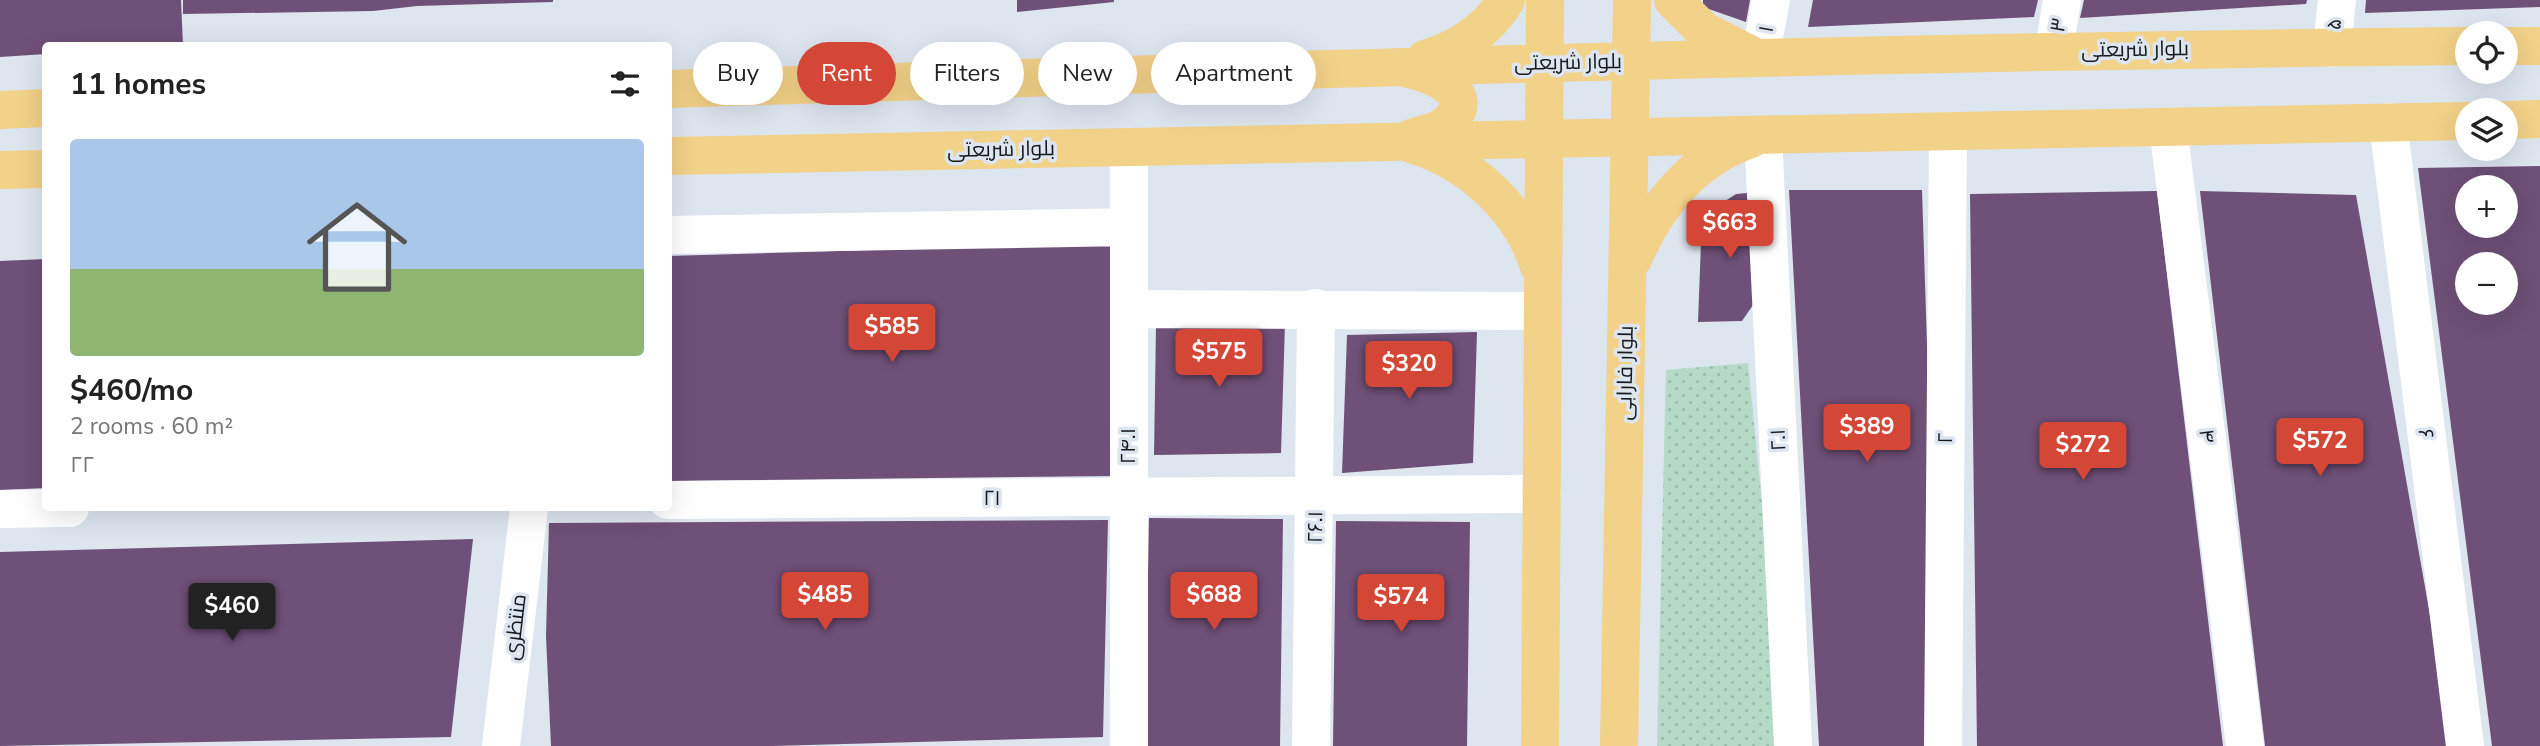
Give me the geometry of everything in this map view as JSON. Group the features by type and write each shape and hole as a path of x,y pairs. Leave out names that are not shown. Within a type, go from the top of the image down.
{"main road":[{"path":"1398,66 1448,52 1482,30 1506,0"},
{"path":"1540,746 1545,0"},
{"name":"بلوار فارابی","path":"1619,746 1632,0"},
{"path":"1673,0 1704,31 1760,58"},
{"name":"بلوار شریعتی","path":"672,89 1545,62 2054,50 2455,46"},
{"path":"2518,46 2540,46"},
{"path":"1398,66 1430,73 1448,83 1457,96 1456,113 1446,125 1402,141"},
{"path":"0,110 42,108"},
{"path":"2518,120 2540,119"},
{"name":"بلوار شریعتی","path":"672,156 2455,121"},
{"path":"1627,274 1654,214 1669,196 1716,155 1763,135"},
{"path":"1402,141 1446,158 1470,173 1492,192 1526,232 1543,297"},
{"path":"0,170 42,169"}],"street":[{"name":"۱","path":"1760,58 1771,0"},
{"name":"۳","path":"2054,50 2062,0"},
{"name":"۵","path":"2332,48 2337,0"},
{"name":"۶","path":"2388,122 2465,746"},
{"name":"۴","path":"2168,127 2245,746"},
{"name":"۲","path":"1943,746 1948,131"},
{"name":"۲.۱","path":"1763,135 1793,746"},
{"name":"۲۴.۱","path":"1129,147 1129,746"},
{"path":"672,235 1129,227"},
{"path":"1129,309 1316,308 1543,297"},
{"name":"۲۶.۱","path":"1311,746 1316,308"},
{"name":"۲۱","path":"672,499 1315,498 1542,494"},
{"path":"0,509 42,508"},
{"name":"منتظری","path":"501,746 529,511"}],"green space":[{"path":"1748,363 1774,623 1778,746 1657,746 1666,370"}],"building":[{"path":"0,0 181,0 183,42 42,42 42,54 0,57"},
{"path":"183,0 553,2 417,6 373,11 183,14"},
{"path":"1017,0 1114,0 1114,2 1017,12"},
{"path":"1703,0 1750,0 1746,22 1703,7"},
{"path":"1813,0 2038,0 2034,17 1808,27"},
{"path":"2084,0 2307,0 2306,4 2080,18"},
{"path":"2366,0 2540,0 2540,7 2365,13"},
{"path":"2540,166 2540,746 2492,746 2418,168"},
{"path":"1789,190 1922,190 1940,746 1819,746"},
{"path":"2157,191 2223,746 1977,746 1970,194"},
{"path":"2200,191 2356,195 2453,746 2265,746"},
{"path":"1758,192 1762,292 1742,321 1698,322 1702,216 1736,194"},
{"path":"1112,243 1114,476 672,481 672,256"},
{"path":"42,259 42,488 0,490 0,261"},
{"path":"1285,323 1281,453 1154,455 1156,326"},
{"path":"1477,332 1473,463 1342,473 1347,335"},
{"path":"1149,518 1283,519 1280,746 1145,746"},
{"path":"1108,520 1103,737 772,746 551,746 546,636 549,523"},
{"path":"1336,521 1470,522 1467,746 1333,746"},
{"path":"473,539 451,737 0,746 0,552"}]}
